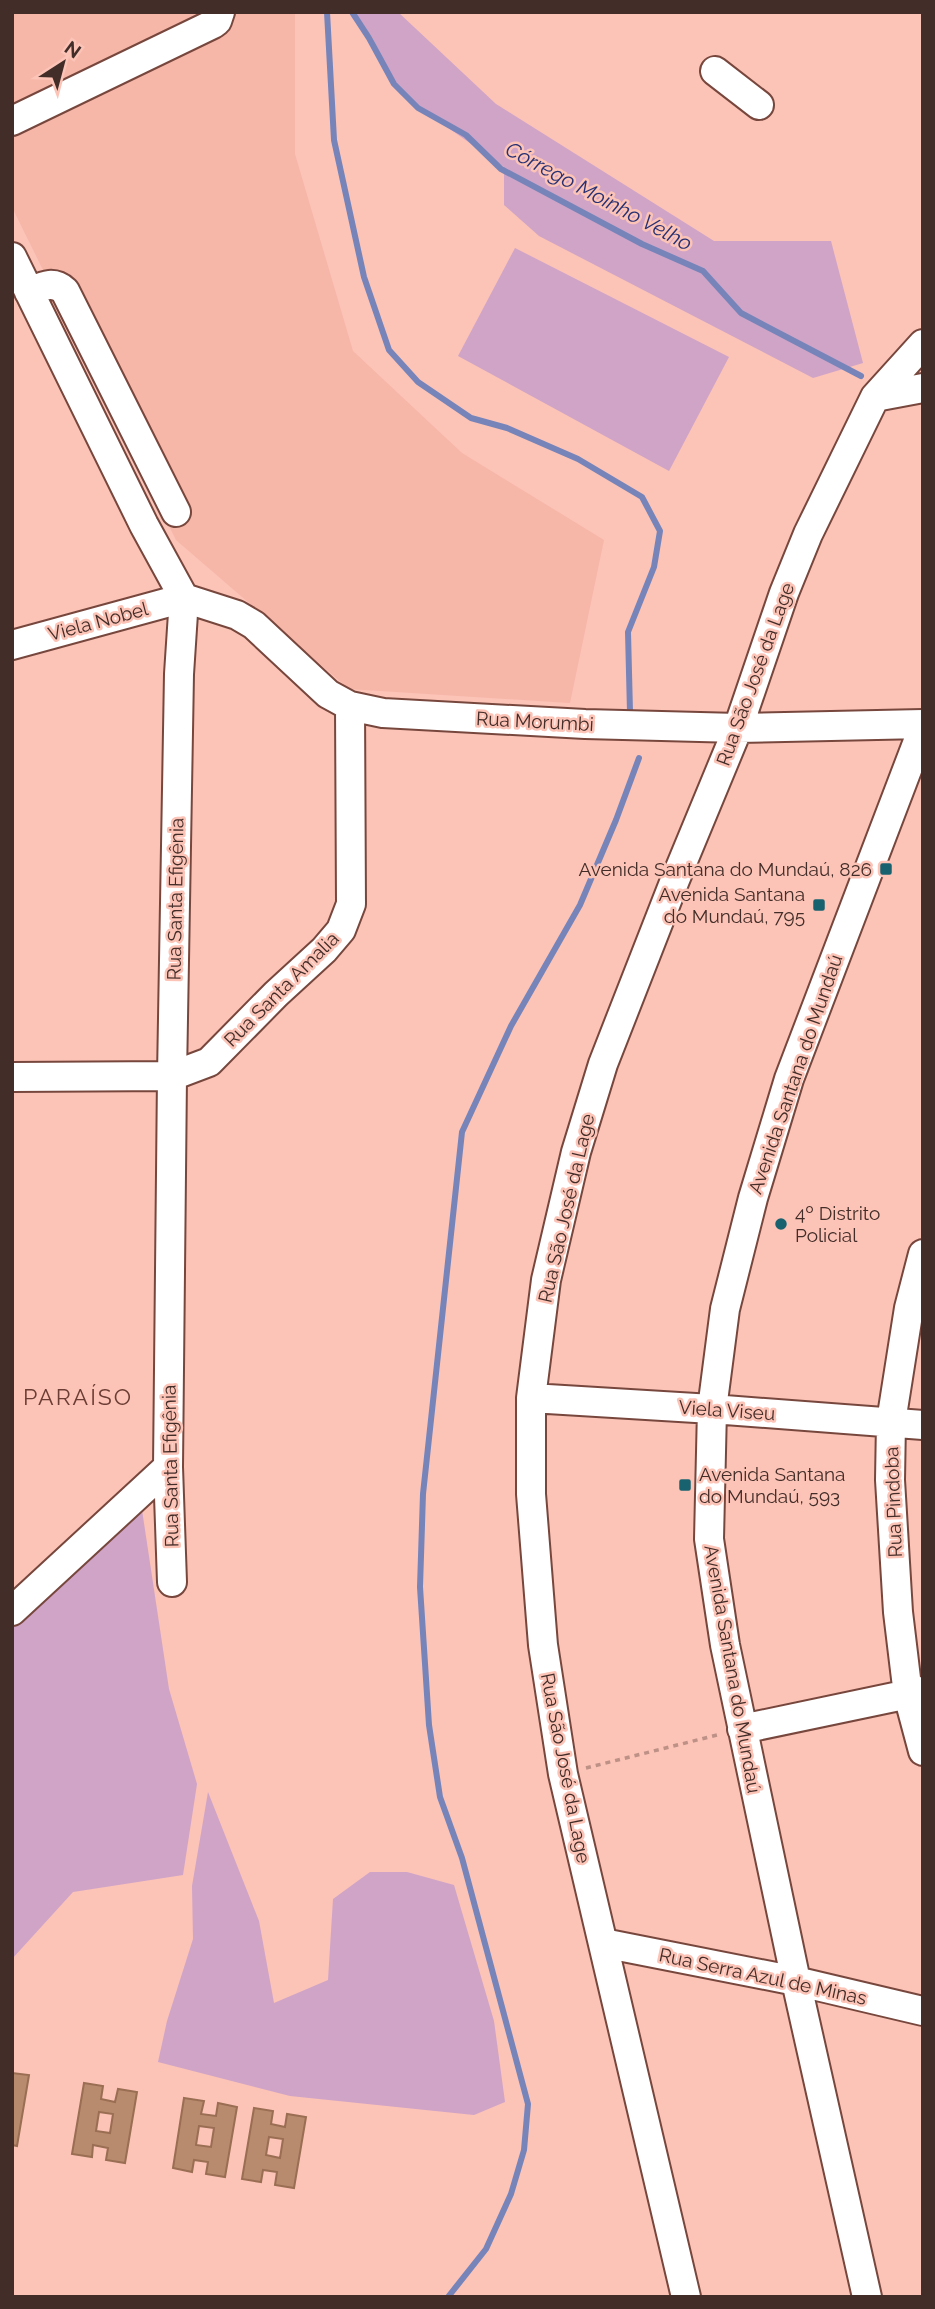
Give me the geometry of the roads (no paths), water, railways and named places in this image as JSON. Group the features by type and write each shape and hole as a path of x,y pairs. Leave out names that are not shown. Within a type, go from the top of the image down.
{"street":[{"path":"12,121 213,24 220,12"},
{"path":"715,71 759,105"},
{"path":"12,257 144,525 184,598"},
{"path":"29,292 48,284 58,285 65,290 176,512"},
{"name":"Rua São José da Lage","path":"685,2297 564,1774 543,1646 531,1494 531,1398 546,1280 576,1152 603,1064 738,728 808,534 876,397 923,344"},
{"path":"876,397 923,388"},
{"name":"Viela Nobel","path":"12,645 184,598"},
{"name":"Rua Morumbi","path":"184,598 237,615 254,625 328,694 350,706 383,713 585,724 738,728 923,726"},
{"name":"Rua Santa Efigênia","path":"173,1582 168,1467 172,1076 179,688 184,598"},
{"name":"Rua Santa Amalia","path":"172,1076 209,1062 275,994 324,950 341,930 351,904 350,706"},
{"name":"Avenida Santana do Mundaú","path":"867,2297 725,1646 709,1539 712,1409 725,1309 753,1198 789,1079 923,726"},
{"path":"12,1077 172,1076"},
{"name":"Rua Pindoba","path":"923,1254 909,1308 891,1422 890,1480 897,1599 916,1693 923,1751"},
{"name":"Viela Viseu","path":"531,1398 923,1425"},
{"path":"12,1611 168,1467"},
{"path":"742,1729 916,1693"},
{"name":"Rua Serra Azul de Minas","path":"603,1943 796,1981 923,2011"}],"waterway":[{"path":"327,12 334,140 364,277 389,350 418,382 471,418 507,428 578,459 642,497 660,531 654,567 628,632 630,712"},
{"name":"Córrego Moinho Velho","path":"352,12 394,84 418,108 466,135 501,169 642,244 703,271 741,313 861,376"},
{"path":"448,2297 486,2249 511,2194 524,2150 528,2104 462,1858 440,1797 429,1725 420,1587 423,1494 462,1132 511,1026 580,905 639,758"}],"place":[{"name":"Avenida Santana do Mundaú, 826","path":"886,869"},
{"name":"Avenida Santana do Mundaú, 795","path":"819,905"},
{"name":"4º Distrito Policial","path":"781,1224"},
{"name":"Avenida Santana do Mundaú, 593","path":"685,1485"}],"district":[{"name":"PARAÍSO","path":"78,1396"}]}
